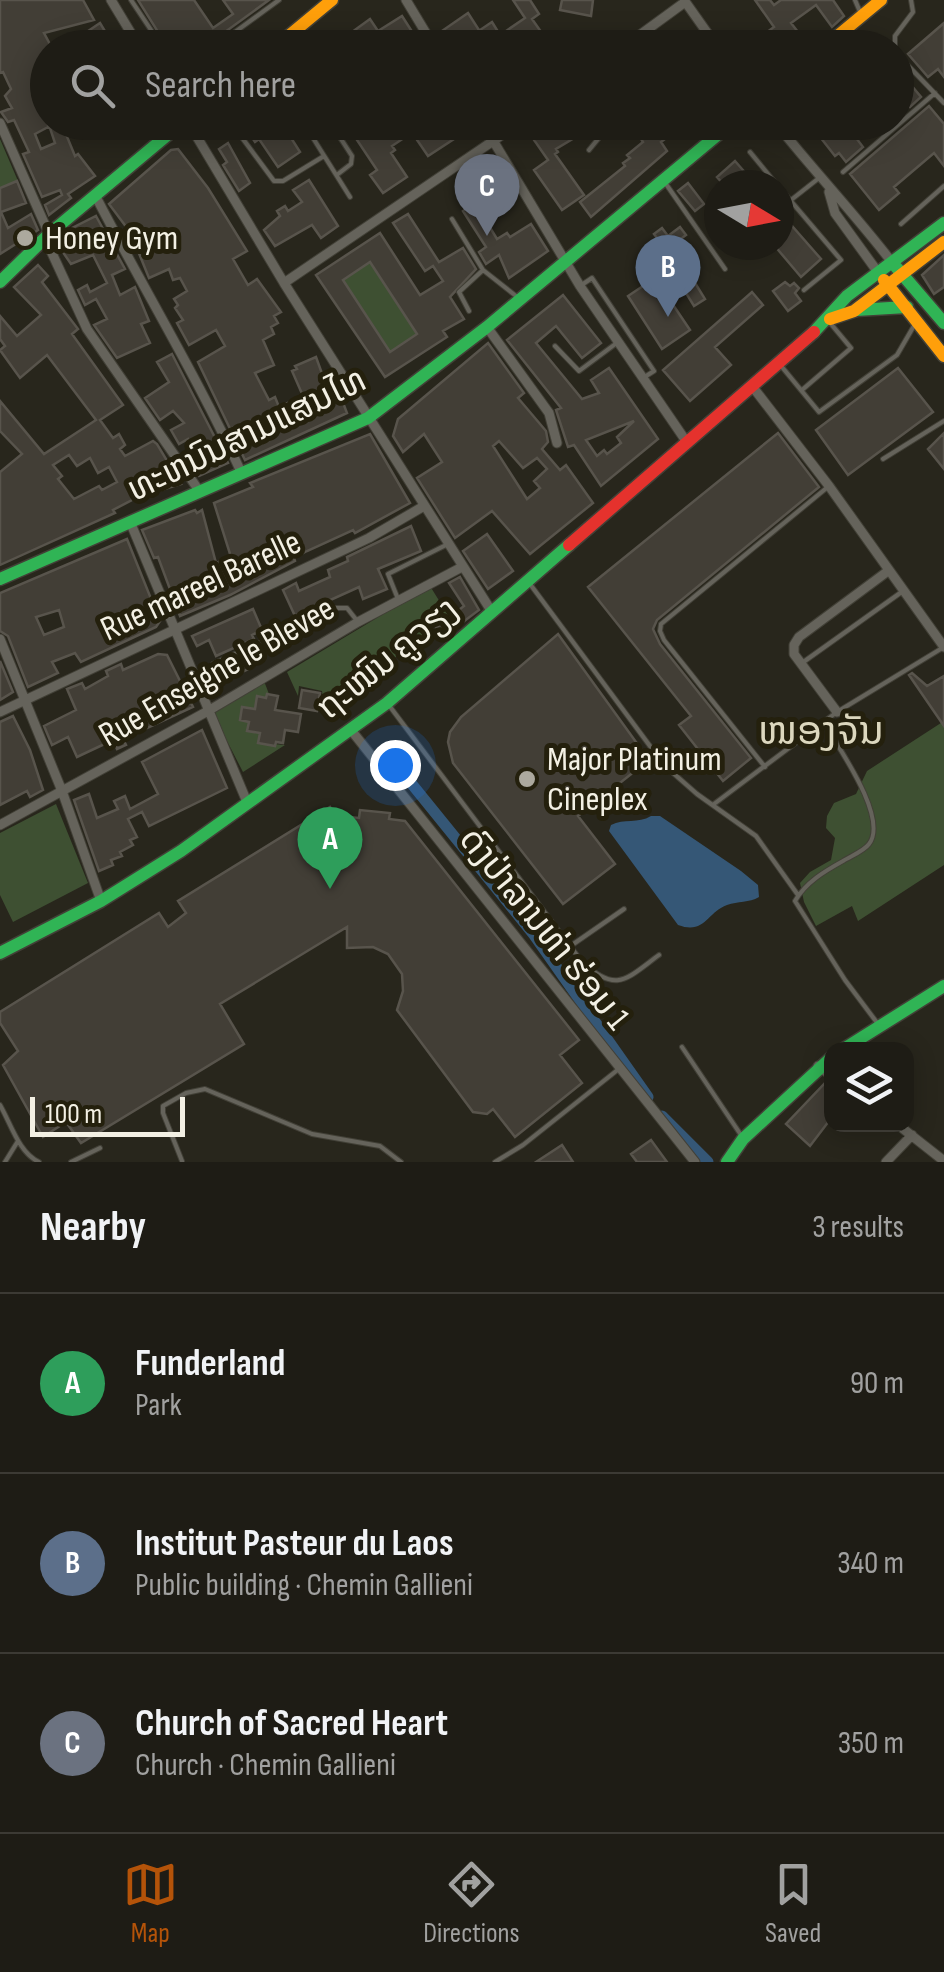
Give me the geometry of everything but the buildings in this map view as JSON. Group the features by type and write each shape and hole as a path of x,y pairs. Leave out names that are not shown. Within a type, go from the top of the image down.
{"street":[{"path":"110,0 129,30"},
{"path":"296,30 332,0"},
{"path":"406,0 424,30"},
{"path":"845,30 881,0"},
{"path":"646,30 684,1 705,30"},
{"path":"0,123 87,329 200,492"},
{"path":"0,282 48,236 164,140"},
{"path":"197,140 492,612"},
{"path":"284,283 497,140"},
{"name":"ທະຫນົນສາມແສນໄທ","path":"0,579 368,418 487,327 712,140"},
{"path":"789,140 944,323"},
{"path":"494,142 580,286 686,441"},
{"path":"828,190 835,212 944,356"},
{"path":"96,195 151,304 218,421 242,474"},
{"path":"828,320 877,271 944,222"},
{"path":"854,311 944,242"},
{"path":"828,320 884,306 907,307"},
{"name":"ຖະໜົນ ຄູວຽງ","path":"0,953 101,901 182,851 388,703 828,320"},
{"path":"487,327 549,414 558,444"},
{"path":"752,386 944,647"},
{"name":"Rue mareel Barelle","path":"0,712 369,538 424,506"},
{"path":"131,524 247,802"},
{"name":"Rue Enseigne le Blevee","path":"0,824 462,567"},
{"path":"837,712 794,654 794,645 799,637 888,571"},
{"path":"0,639 62,791 101,901"},
{"name":"ດົງປ່າລານທ່າ ຮ່ອມ 1","path":"351,730 695,1162"},
{"path":"853,1042 944,986"},
{"path":"728,1161 743,1140 824,1062"},
{"path":"818,1066 824,1070"},
{"path":"908,1132 944,1162"},
{"path":"886,1162 912,1135"}],"lane":[{"path":"131,0 151,30"},
{"path":"238,30 279,0"},
{"path":"855,0 861,16"},
{"path":"899,30 913,12 910,0"},
{"path":"914,70 944,103"},
{"path":"914,111 935,93"},
{"path":"244,140 274,180 283,180 324,156"},
{"path":"315,140 350,197"},
{"path":"336,175 352,164 352,156 342,140"},
{"path":"588,150 597,140"},
{"path":"842,172 880,140"},
{"path":"750,152 765,170"},
{"path":"794,198 819,178"},
{"path":"664,180 726,269"},
{"path":"901,224 944,186"},
{"path":"794,206 841,260 804,290"},
{"path":"452,218 483,270 520,299"},
{"path":"469,311 459,292 483,270"},
{"path":"580,286 592,278 654,371 644,378"},
{"path":"802,390 851,348 828,320"},
{"path":"779,363 819,412 896,355 916,320"},
{"path":"555,346 580,371 618,342"},
{"path":"883,459 944,420"},
{"path":"765,766 664,640 661,624 829,486"},
{"path":"399,601 388,574 448,544"},
{"path":"528,580 664,765 756,836 798,896"},
{"path":"802,663 903,591"},
{"path":"213,664 336,608 347,608 358,622"},
{"path":"714,804 837,712 944,647"},
{"path":"388,703 590,970 610,982 622,982 658,955"},
{"path":"824,723 868,800 874,832 869,845 820,874 798,896 796,905 878,1024"},
{"path":"572,946 624,909"},
{"path":"682,1047 743,1140"},
{"path":"495,1162 524,1145 620,1068"},
{"path":"182,1161 163,1113 164,1106 205,1089 312,1134 380,1146 400,1162"},
{"path":"0,1106 18,1141 39,1162"},
{"path":"5,1162 18,1141"},
{"path":"71,1162 100,1148"}],"green space":[{"path":"0,139 18,181 0,188"},
{"path":"370,262 417,334 390,352 343,280"},
{"path":"430,586 448,615 325,714 322,691 299,686 298,696 287,672"},
{"path":"264,681 269,694 266,698 257,697 255,709 242,707 240,720 249,722 248,731 260,733 259,743 285,745 243,772 213,714"},
{"path":"944,721 944,865 858,921 852,906 816,926 800,883 831,860 835,838 826,828 834,803 856,794 867,771"},
{"path":"56,804 88,883 13,922 0,895 0,833"}],"water":[{"path":"660,816 741,871 758,885 759,897 720,908 700,925 678,925 609,831 616,823"}],"waterway":[{"path":"393,749 394,762 534,935 648,1097"},
{"path":"662,1116 708,1162"}],"traffic: fast":[{"path":"0,282 49,234 161,140"},
{"path":"0,579 368,418 487,327 711,140"},
{"path":"814,332 847,296 944,223"},
{"path":"896,267 944,323"},
{"path":"856,310 907,307"},
{"path":"0,953 101,901 181,851 387,703 569,545"},
{"path":"855,1042 944,986"},
{"path":"727,1162 743,1139 824,1064"}],"traffic: slow":[{"path":"296,30 332,0"},
{"path":"845,30 881,0"},
{"path":"830,319 854,311 944,242"},
{"path":"884,280 944,356"}],"traffic: jam":[{"path":"569,545 814,332"}],"place":[{"name":"Church of Sacred Heart","path":"487,236"},
{"name":"Honey Gym","path":"25,238"},
{"name":"Institut Pasteur du Laos","path":"668,317"},
{"name":"Major Platinum Cineplex","path":"527,779"},
{"name":"Funderland","path":"330,889"}],"district":[{"name":"ໜອງຈັນ","path":"821,732"}]}
